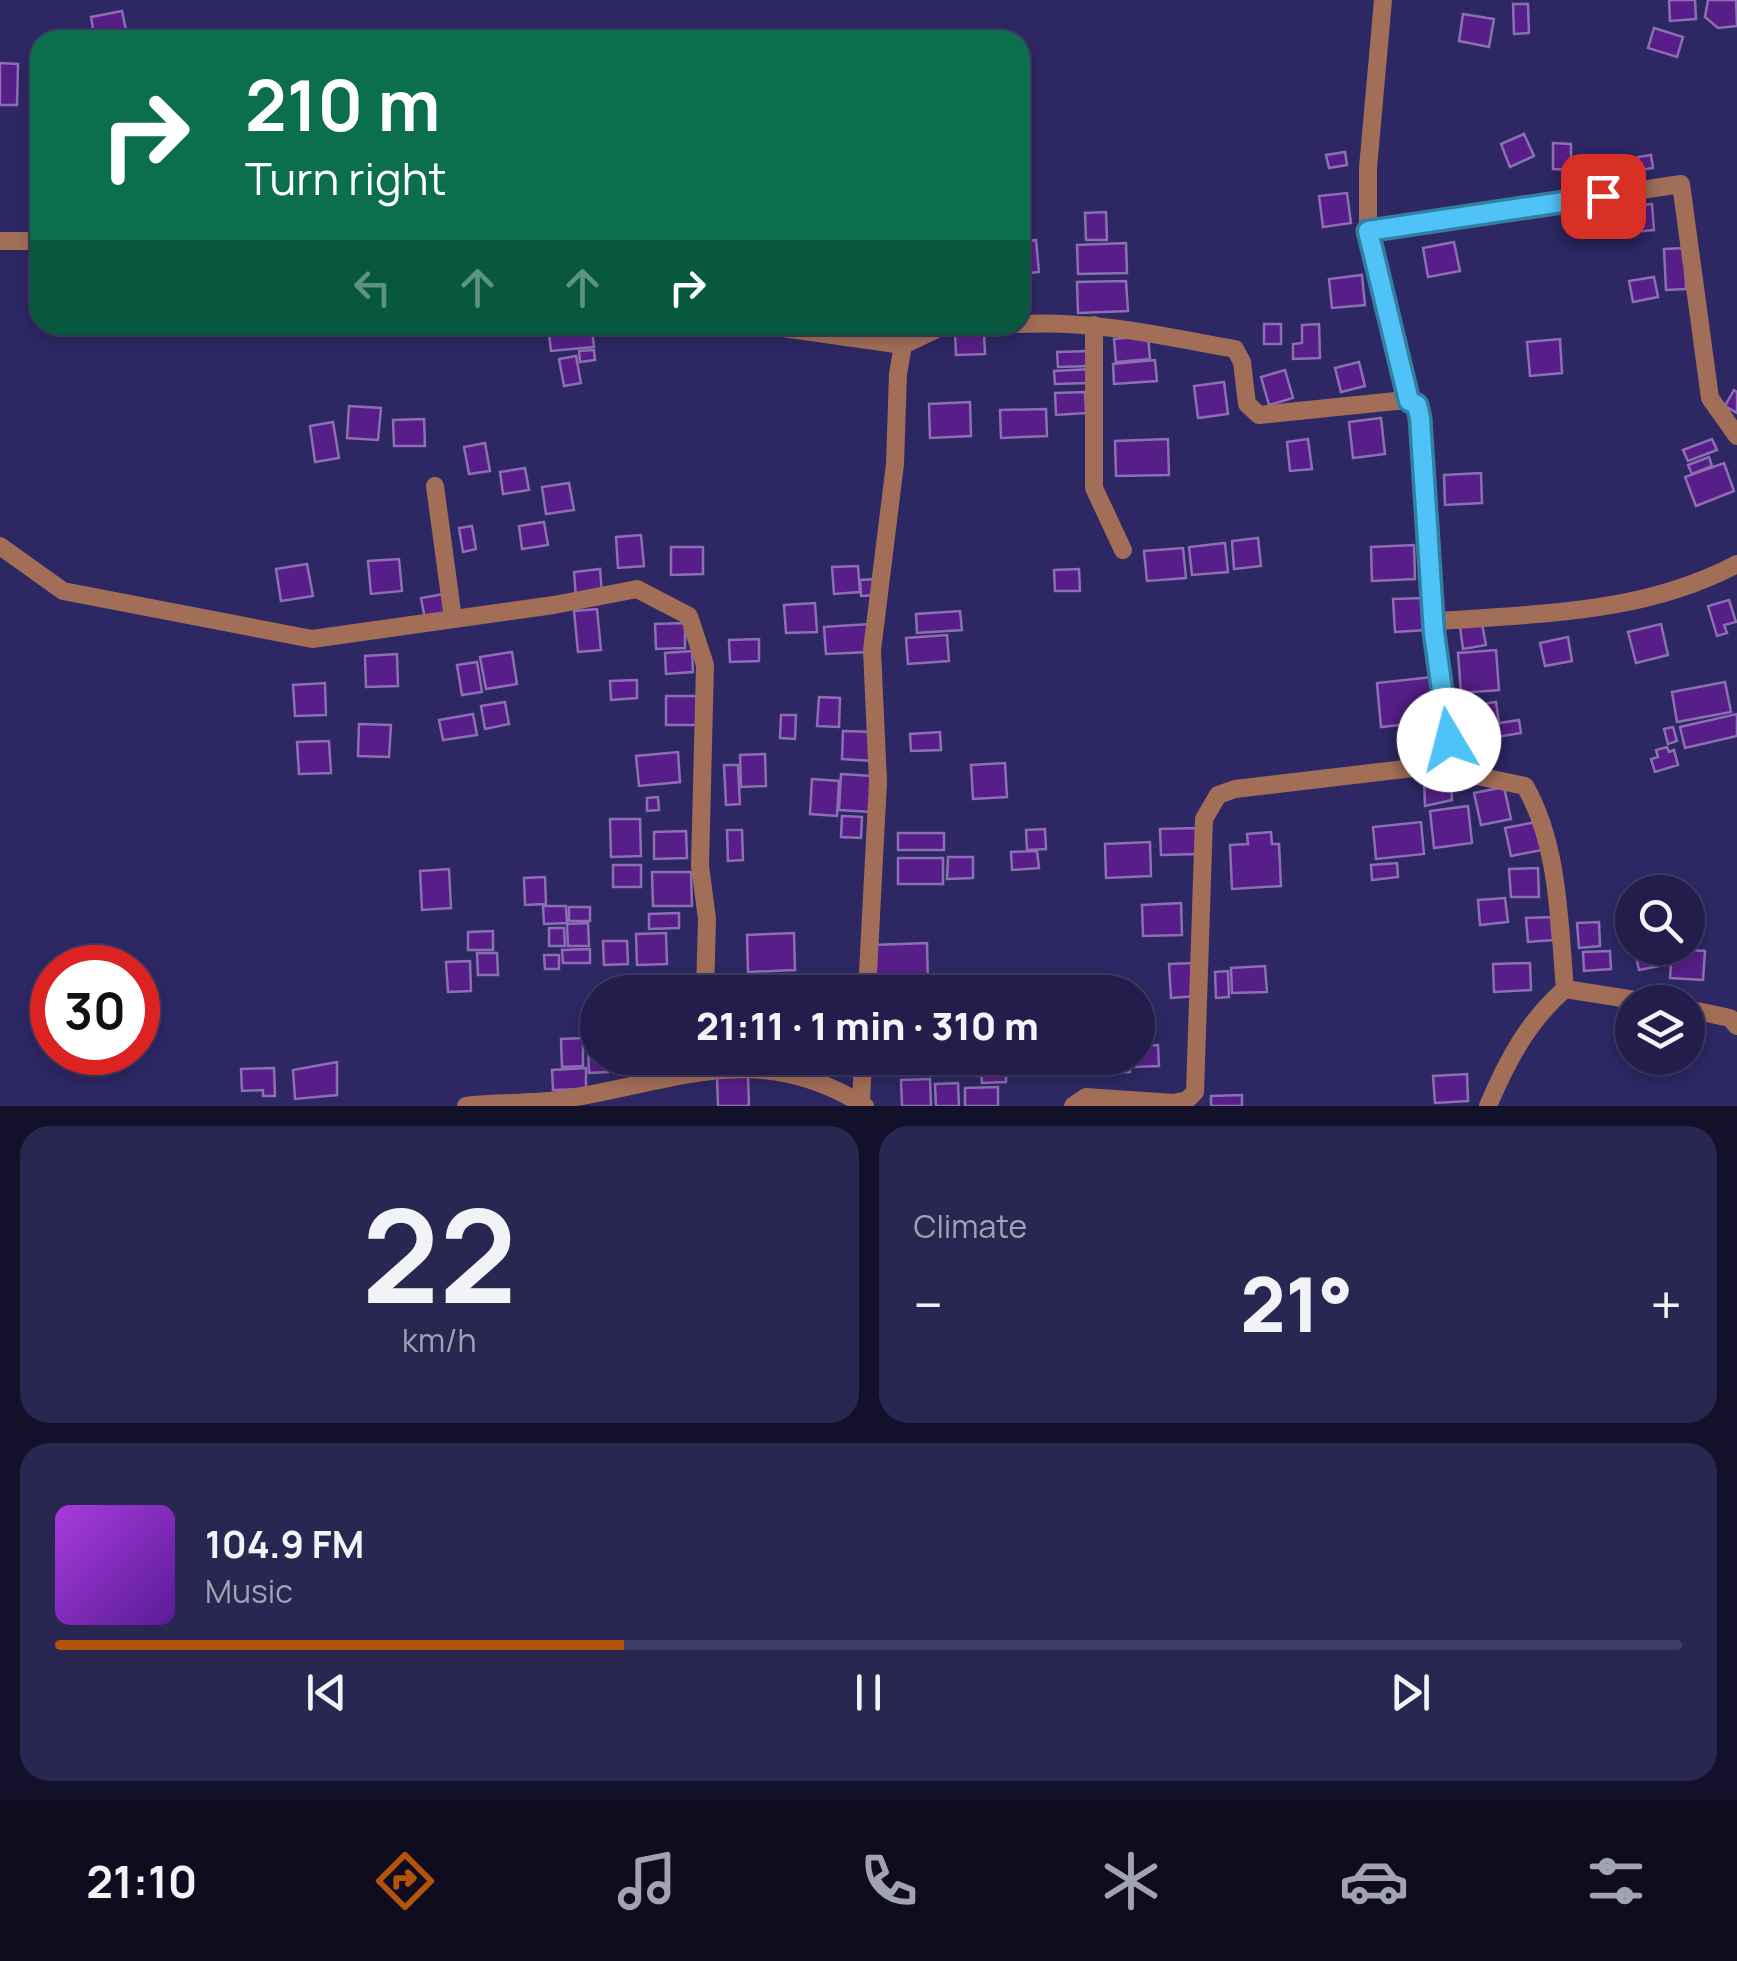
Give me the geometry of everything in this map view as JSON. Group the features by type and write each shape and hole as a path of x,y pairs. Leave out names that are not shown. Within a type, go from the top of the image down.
{"street":[{"path":"1383,0 1368,168 1368,231 1409,401"},
{"path":"1368,231 1681,184 1710,398 1737,436"},
{"path":"0,241 30,241"},
{"path":"1030,324 1094,325 1234,349 1242,362 1247,404 1259,415 1409,401 1417,405 1434,633 1449,740 1442,757 1430,766"},
{"path":"1094,325 1094,488 1123,550"},
{"path":"832,335 903,345 924,335"},
{"path":"868,975 878,782 872,650 895,464 898,374 903,345"},
{"path":"435,486 453,619"},
{"path":"0,546 63,591 312,640 638,589 690,616 705,665 700,866 707,919 705,975"},
{"path":"1435,624 1631,603 1685,590 1737,564"},
{"path":"1073,1106 1086,1096 1156,1104 1186,1100 1195,1092 1204,818 1212,802 1226,791 1430,766 1526,786 1535,803 1555,880 1565,989"},
{"path":"1565,989 1615,997"},
{"path":"1488,1106 1539,1012 1565,989"},
{"path":"1705,1013 1730,1018 1737,1026"},
{"path":"466,1106 554,1100 660,1075"},
{"path":"790,1075 828,1086 863,1105 863,1075"}],"building":[{"path":"1669,0 1695,0 1696,19 1670,21"},
{"path":"1708,0 1736,0 1737,26 1718,28 1705,17"},
{"path":"1513,4 1528,4 1529,33 1514,34"},
{"path":"122,11 126,30 93,30 91,17"},
{"path":"1463,14 1494,19 1489,47 1459,41"},
{"path":"1654,28 1683,37 1677,57 1648,48"},
{"path":"0,63 18,64 17,105 0,105"},
{"path":"1524,134 1534,156 1510,167 1501,144"},
{"path":"1553,143 1571,144 1571,170 1553,169"},
{"path":"1345,152 1347,165 1329,168 1326,155"},
{"path":"1651,155 1653,168 1640,170 1638,157"},
{"path":"1347,193 1351,223 1323,227 1319,196"},
{"path":"1652,204 1654,230 1632,232 1630,207"},
{"path":"1106,212 1107,240 1086,240 1085,213"},
{"path":"1036,240 1039,272 1030,273 1030,241"},
{"path":"1454,242 1460,271 1428,277 1423,248"},
{"path":"1126,243 1127,273 1078,274 1077,245"},
{"path":"1685,248 1686,289 1666,290 1664,249"},
{"path":"1362,275 1365,305 1332,308 1329,279"},
{"path":"1654,277 1658,297 1633,302 1629,281"},
{"path":"1126,281 1128,311 1078,313 1077,282"},
{"path":"1264,324 1281,324 1281,344 1264,344"},
{"path":"1319,324 1320,358 1293,359 1293,344 1302,343 1302,325"},
{"path":"549,335 593,335 594,347 551,351"},
{"path":"955,335 984,335 985,354 956,355"},
{"path":"1148,336 1150,359 1116,362 1114,339"},
{"path":"1560,339 1562,373 1530,376 1527,342"},
{"path":"594,350 595,360 580,362 579,351"},
{"path":"1089,351 1090,366 1058,367 1057,352"},
{"path":"576,356 581,383 564,386 559,359"},
{"path":"1155,360 1157,381 1114,384 1113,364"},
{"path":"1359,362 1365,386 1341,392 1335,368"},
{"path":"1091,369 1091,383 1055,384 1054,371"},
{"path":"1285,370 1293,398 1269,405 1261,377"},
{"path":"1224,382 1228,414 1198,418 1194,386"},
{"path":"1734,390 1737,392 1737,413 1725,406"},
{"path":"1085,392 1086,413 1056,415 1055,393"},
{"path":"970,402 971,436 930,438 929,404"},
{"path":"349,406 381,408 378,440 347,438"},
{"path":"1046,409 1047,436 1001,438 1000,410"},
{"path":"1381,418 1385,454 1353,458 1349,422"},
{"path":"424,419 425,446 394,446 393,420"},
{"path":"333,422 339,458 315,462 310,426"},
{"path":"1168,439 1169,475 1116,476 1115,441"},
{"path":"1308,439 1312,469 1290,471 1287,442"},
{"path":"1712,439 1717,450 1688,461 1683,450"},
{"path":"485,443 490,471 469,474 464,447"},
{"path":"1709,457 1712,466 1692,474 1688,465"},
{"path":"1724,463 1734,491 1696,506 1685,477"},
{"path":"525,468 529,490 503,494 500,472"},
{"path":"1481,473 1482,503 1445,505 1444,475"},
{"path":"569,483 574,510 546,514 542,487"},
{"path":"544,522 548,545 522,549 519,526"},
{"path":"472,526 476,549 463,552 459,528"},
{"path":"641,535 644,566 618,568 616,537"},
{"path":"1258,538 1261,566 1234,569 1232,541"},
{"path":"1225,543 1228,572 1192,575 1189,547"},
{"path":"1414,545 1415,579 1372,581 1371,547"},
{"path":"671,547 703,547 703,574 671,575"},
{"path":"1183,548 1186,578 1147,581 1144,551"},
{"path":"399,559 402,591 371,594 368,561"},
{"path":"307,564 313,596 281,601 276,569"},
{"path":"858,566 860,592 834,594 832,567"},
{"path":"600,569 602,594 576,597 574,572"},
{"path":"1079,569 1080,591 1055,591 1054,570"},
{"path":"876,579 878,595 861,596 860,580"},
{"path":"444,594 447,615 425,619 421,598"},
{"path":"1425,598 1427,630 1395,632 1393,599"},
{"path":"1729,600 1736,622 1724,625 1727,633 1717,636 1708,606"},
{"path":"815,603 817,632 786,633 784,605"},
{"path":"597,609 601,650 578,652 574,611"},
{"path":"960,611 962,630 917,633 916,614"},
{"path":"685,623 685,648 656,649 655,624"},
{"path":"869,624 870,652 826,654 824,627"},
{"path":"1482,624 1486,645 1463,649 1460,627"},
{"path":"1661,624 1668,655 1636,663 1628,632"},
{"path":"947,635 949,661 908,664 906,638"},
{"path":"1568,637 1572,661 1545,666 1540,643"},
{"path":"759,639 759,661 730,662 729,640"},
{"path":"1496,650 1499,690 1461,693 1458,653"},
{"path":"692,651 693,672 666,674 665,653"},
{"path":"512,652 517,684 486,689 480,657"},
{"path":"397,654 398,686 366,687 365,656"},
{"path":"477,662 482,692 462,695 457,665"},
{"path":"1433,677 1437,721 1381,727 1377,683"},
{"path":"637,680 637,698 611,700 610,681"},
{"path":"1725,682 1731,712 1677,722 1672,692"},
{"path":"325,683 326,715 295,716 293,685"},
{"path":"666,696 698,696 698,725 666,725"},
{"path":"819,697 840,698 839,727 817,726"},
{"path":"505,702 509,724 485,729 481,706"},
{"path":"1496,702 1499,723 1519,720 1521,733 1484,739 1483,729 1471,730 1467,706"},
{"path":"473,714 477,735 443,740 439,720"},
{"path":"1737,714 1737,736 1685,748 1680,727"},
{"path":"781,715 796,715 795,739 780,738"},
{"path":"359,724 391,725 389,757 358,756"},
{"path":"1673,727 1677,741 1668,744 1664,729"},
{"path":"1429,728 1433,747 1402,754 1398,734"},
{"path":"843,731 875,732 873,761 842,759"},
{"path":"940,732 941,750 911,751 910,734"},
{"path":"329,741 331,773 299,774 297,742"},
{"path":"1667,747 1669,752 1674,750 1678,765 1655,772 1651,759 1658,757 1656,750"},
{"path":"678,752 680,782 639,786 636,756"},
{"path":"765,754 766,786 741,787 740,755"},
{"path":"1005,763 1007,797 973,799 971,765"},
{"path":"724,765 738,765 740,804 726,805"},
{"path":"1451,773 1452,800 1425,806 1424,779"},
{"path":"841,774 873,776 871,812 839,810"},
{"path":"812,779 839,781 837,816 810,814"},
{"path":"1504,787 1511,819 1481,825 1474,793"},
{"path":"658,797 659,810 647,811 647,798"},
{"path":"1468,806 1472,843 1434,848 1430,811"},
{"path":"842,816 862,817 861,838 841,837"},
{"path":"610,819 640,819 641,856 611,857"},
{"path":"1421,822 1424,854 1376,859 1373,827"},
{"path":"1536,822 1542,850 1511,856 1505,828"},
{"path":"1197,828 1198,854 1161,855 1160,829"},
{"path":"1045,829 1046,849 1027,850 1026,830"},
{"path":"727,830 742,830 743,860 728,861"},
{"path":"686,831 687,858 654,859 654,832"},
{"path":"1271,832 1272,844 1279,844 1281,886 1232,889 1230,845 1248,844 1247,834"},
{"path":"898,833 944,833 944,850 898,850"},
{"path":"1150,842 1151,876 1106,878 1105,844"},
{"path":"1037,851 1039,868 1012,870 1011,852"},
{"path":"948,857 973,857 973,878 947,879"},
{"path":"898,858 943,858 943,884 898,884"},
{"path":"1397,863 1398,877 1372,880 1371,865"},
{"path":"613,865 641,865 641,887 613,887"},
{"path":"1538,868 1539,897 1511,897 1509,869"},
{"path":"449,869 451,908 422,910 420,871"},
{"path":"652,872 691,872 692,906 653,906"},
{"path":"545,877 546,904 525,905 524,878"},
{"path":"1505,898 1508,922 1480,925 1478,900"},
{"path":"1181,903 1182,935 1143,936 1142,905"},
{"path":"543,906 566,906 567,923 544,924"},
{"path":"569,907 590,907 590,921 569,921"},
{"path":"679,913 679,928 649,929 649,914"},
{"path":"1551,917 1553,940 1528,942 1526,918"},
{"path":"1599,922 1600,946 1579,948 1577,923"},
{"path":"588,923 589,946 568,946 567,924"},
{"path":"549,928 564,928 565,946 549,946"},
{"path":"493,931 493,950 468,950 468,932"},
{"path":"666,933 667,964 637,965 636,934"},
{"path":"794,933 795,970 748,972 747,935"},
{"path":"603,941 627,941 628,964 604,965"},
{"path":"927,943 928,975 873,975 872,945"},
{"path":"590,949 590,963 563,963 562,950"},
{"path":"1610,951 1611,969 1584,971 1583,952"},
{"path":"477,953 497,953 498,975 478,975"},
{"path":"544,955 559,955 559,969 545,969"},
{"path":"470,961 471,991 448,992 446,962"},
{"path":"1194,963 1196,996 1171,998 1169,964"},
{"path":"1530,963 1531,990 1494,992 1493,964"},
{"path":"1638,965 1659,965 1659,966 1639,970"},
{"path":"1671,965 1704,965 1703,980 1670,978"},
{"path":"1265,966 1267,992 1232,993 1231,968"},
{"path":"1228,971 1229,997 1216,998 1215,972"},
{"path":"580,1038 580,1066 562,1067 561,1039"},
{"path":"1158,1045 1159,1066 1155,1066"},
{"path":"337,1062 337,1095 295,1099 293,1070"},
{"path":"274,1068 275,1096 263,1096 263,1090 242,1091 241,1069"},
{"path":"580,1068 580,1075 586,1075 586,1089 553,1090 552,1070"},
{"path":"1467,1074 1468,1101 1435,1103 1433,1076"},
{"path":"981,1075 1006,1075 1006,1082 982,1083"},
{"path":"748,1076 749,1106 718,1106 717,1077"},
{"path":"930,1079 931,1106 902,1106 901,1080"},
{"path":"958,1083 959,1106 936,1106 935,1084"},
{"path":"998,1087 998,1106 965,1106 965,1088"},
{"path":"1242,1095 1242,1106 1211,1106 1211,1096"}],"route":[{"path":"1449,740 1434,633 1420,418 1417,405 1409,401 1368,231 1603,196"}]}
